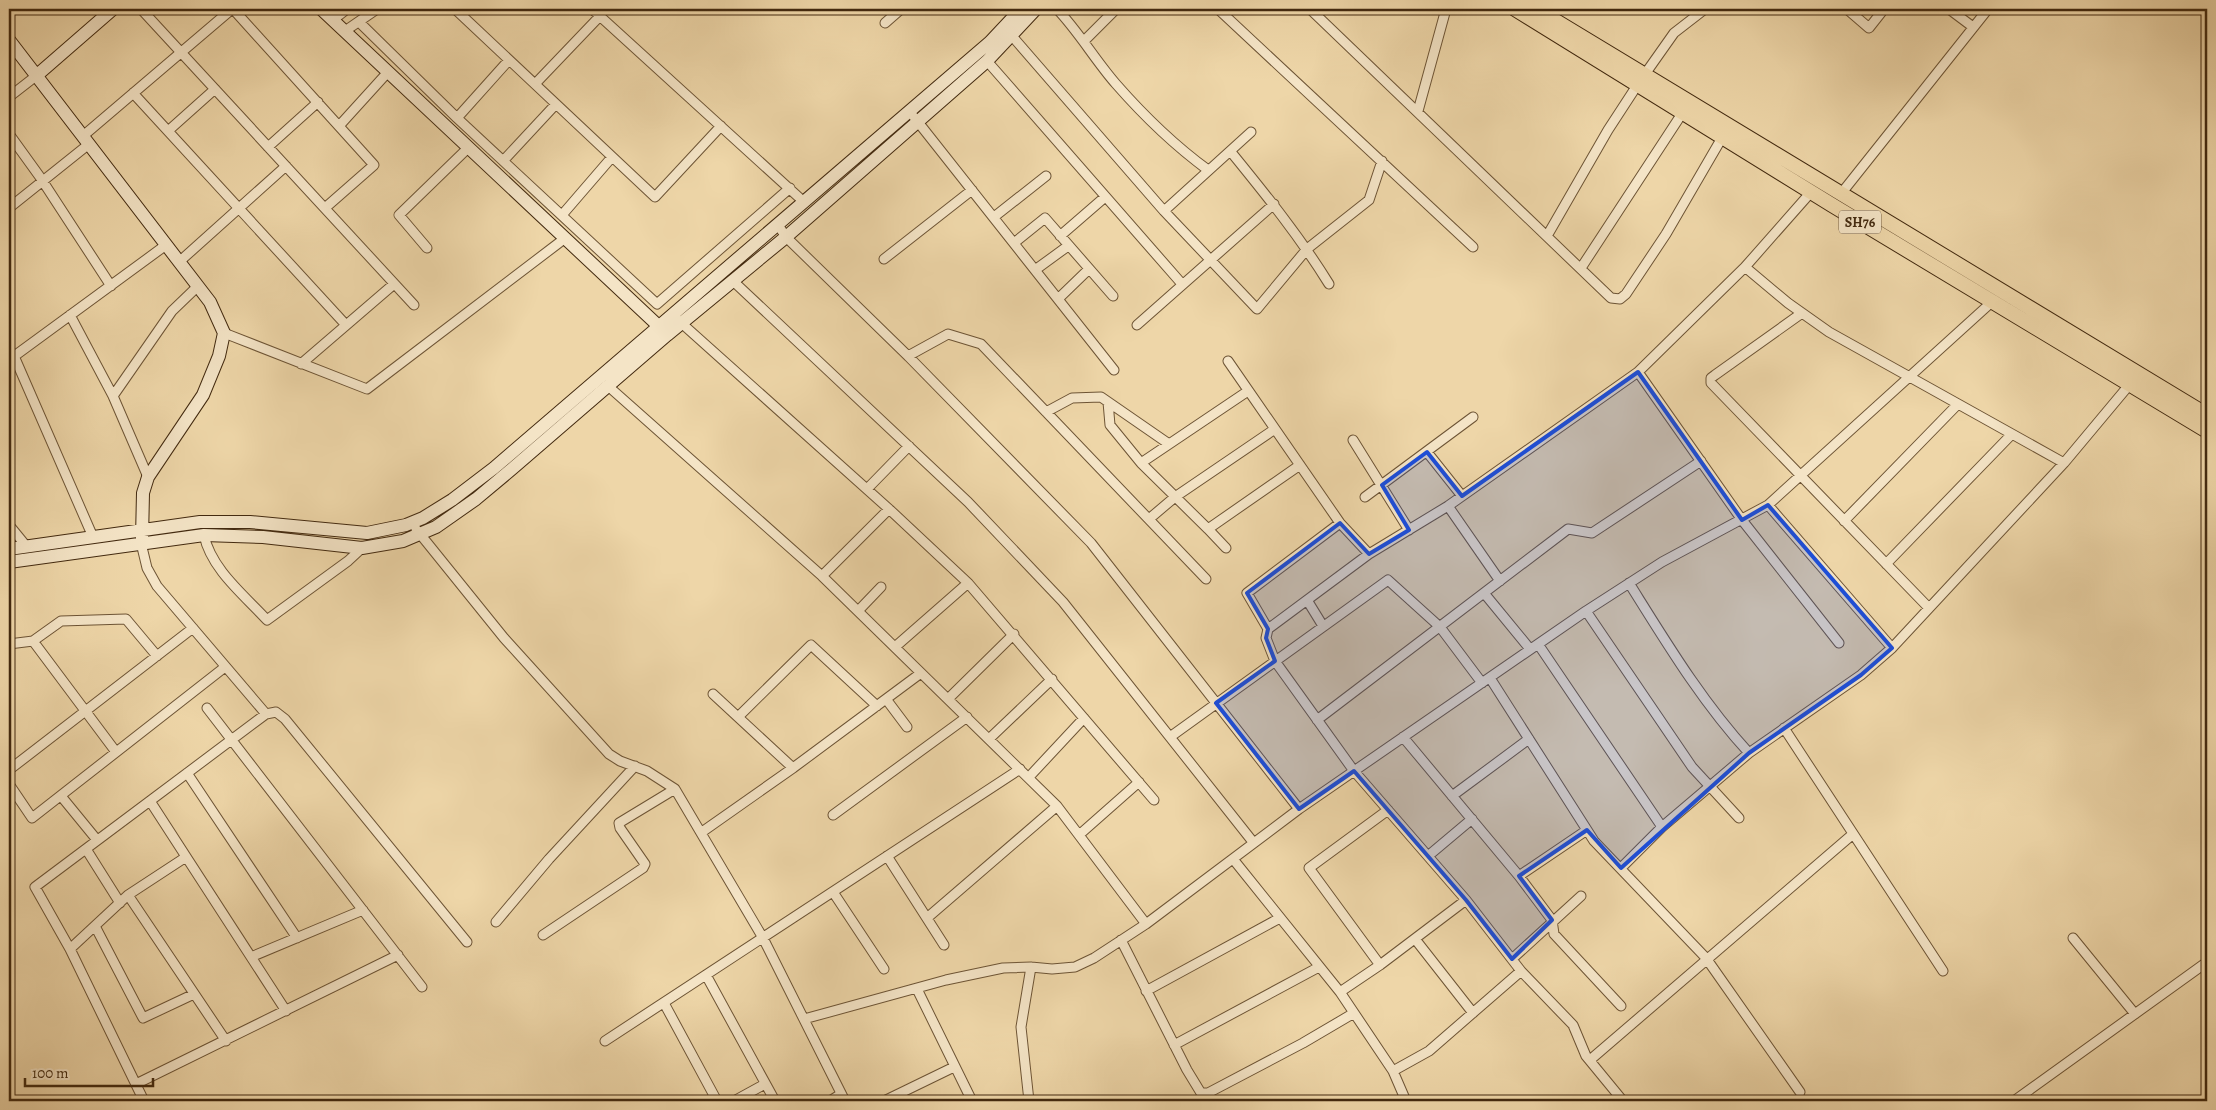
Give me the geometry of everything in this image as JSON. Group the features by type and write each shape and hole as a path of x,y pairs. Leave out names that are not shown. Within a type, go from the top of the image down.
{"main road":[{"path":"36,76 113,9"},
{"path":"321,9 663,331"},
{"path":"677,319 733,281 786,237 990,42 1021,9"},
{"path":"9,550 143,529 224,521 367,533 413,522 437,510 494,468 663,331 804,202 913,116 987,61 1036,9"},
{"name":"SH76","path":"1515,9 1642,79 1840,195 2130,384 2207,431"},
{"name":"SH76","path":"1536,9 1642,79 1683,112 1812,192 2207,415"},
{"path":"9,40 210,302 224,333 218,356 203,395 148,477 143,493 141,542"},
{"path":"9,562 141,542 204,535 263,537 362,548 419,536 436,527 476,499 608,386 663,331"}],"street":[{"path":"141,9 414,305"},
{"path":"9,208 43,181 133,93 232,9 374,165 325,208"},
{"path":"333,20 347,9"},
{"path":"345,32 377,9"},
{"path":"455,9 655,197 721,126"},
{"path":"592,9 804,202"},
{"path":"885,23 901,9"},
{"path":"1057,9 1084,41 1115,83 1177,147 1208,170"},
{"path":"1084,41 1116,9"},
{"path":"1218,9 1473,247"},
{"path":"1310,9 1612,298 1620,299 1626,294 1666,234 1723,136"},
{"path":"1418,111 1446,9"},
{"path":"1547,236 1608,130 1674,33 1705,9"},
{"path":"1847,9 1869,28 1884,9"},
{"path":"1950,9 1974,27"},
{"path":"1840,195 1988,9"},
{"path":"535,84 600,16"},
{"path":"359,22 457,118 657,304 790,188"},
{"path":"1012,36 1164,211 1257,308 1307,249 1369,200 1382,162"},
{"path":"457,118 509,60"},
{"path":"987,61 1182,284"},
{"path":"339,126 388,72"},
{"path":"9,98 36,76"},
{"path":"168,131 215,89"},
{"path":"133,93 346,325"},
{"path":"268,147 318,102"},
{"path":"503,161 556,104"},
{"path":"1580,268 1683,112"},
{"path":"913,116 1114,370"},
{"path":"1164,211 1251,132"},
{"path":"9,134 43,181 111,286"},
{"path":"427,248 399,215 468,148"},
{"path":"1231,152 1274,204 1307,249 1328,284"},
{"path":"562,215 612,157"},
{"path":"179,262 286,166"},
{"path":"994,217 1046,176"},
{"path":"884,259 972,190"},
{"path":"1623,1101 1590,1060 1573,1025 1521,971 1466,900 1354,771 1275,661 1266,638 1268,629 1369,554 1448,506 1638,372 1746,267 1812,192"},
{"path":"1060,236 1105,197"},
{"path":"1137,325 1274,204"},
{"path":"1014,243 1045,218 1113,296"},
{"path":"778,225 786,237 908,356 1091,542 1299,808"},
{"path":"224,333 366,389 564,239"},
{"path":"93,536 10,355 70,315 166,245"},
{"path":"1035,270 1068,246"},
{"path":"1746,267 1802,313 1829,332 2064,463"},
{"path":"1058,299 1089,269"},
{"path":"733,281 968,502 1062,602 1253,842"},
{"path":"301,364 394,284"},
{"path":"113,396 172,311 198,286"},
{"path":"804,1019 1003,968 1031,967 1052,969 1075,967 1121,940 1146,924 1299,808 1586,611 1662,562 1768,505 1996,297"},
{"path":"1802,313 1715,374 1711,378 1711,383 1929,608"},
{"path":"70,315 113,396 148,477"},
{"path":"677,319 867,489 968,583 1014,634 1154,800"},
{"path":"908,356 948,334 981,344 1206,579"},
{"path":"1228,361 1340,523 1369,554"},
{"path":"1638,372 1742,520 1839,644"},
{"path":"1621,868 1662,827 1749,753 1861,675 1892,648 2064,463 2130,384"},
{"path":"608,386 822,576 1020,769 1057,806 1146,924"},
{"path":"1141,462 1248,391"},
{"path":"1046,412 1072,398 1100,397 1169,444"},
{"path":"1108,402 1110,425 1141,462 1226,548"},
{"path":"1844,521 1958,404"},
{"path":"1365,497 1473,417"},
{"path":"1149,519 1175,497 1275,430"},
{"path":"1886,564 2012,434"},
{"path":"1353,440 1409,530"},
{"path":"867,489 909,446"},
{"path":"1427,452 1462,496"},
{"path":"1317,720 1568,529 1592,533 1701,461"},
{"path":"1208,529 1300,465"},
{"path":"1768,505 1892,648"},
{"path":"1448,506 1500,581"},
{"path":"822,576 889,509"},
{"path":"413,522 419,536 504,638 590,734 614,758 660,777 674,789 702,832 763,938 804,1019 843,1098 830,1101"},
{"path":"1268,629 1247,593 1340,523"},
{"path":"9,525 27,547"},
{"path":"204,535 208,550 218,567 267,620 362,548"},
{"path":"141,542 151,578 266,714"},
{"path":"1170,737 1388,580 1440,627 1486,680 1529,739 1594,841 1706,958 1800,1092"},
{"path":"895,647 968,583"},
{"path":"1629,583 1687,674 1727,729 1749,753"},
{"path":"858,610 881,587"},
{"path":"1484,593 1534,647 1662,827"},
{"path":"1307,600 1323,626"},
{"path":"1586,611 1692,767 1739,818"},
{"path":"9,644 34,641 61,621 126,618 157,656"},
{"path":"9,770 192,628"},
{"path":"948,699 1014,634"},
{"path":"34,641 116,752"},
{"path":"738,717 811,645 877,706"},
{"path":"9,784 32,818 225,667"},
{"path":"702,832 793,768 921,673"},
{"path":"989,739 1052,679"},
{"path":"713,694 793,768"},
{"path":"886,699 907,727"},
{"path":"207,708 422,987"},
{"path":"144,1101 70,949 35,887 266,714 276,712 286,719 467,942"},
{"path":"832,816 967,717"},
{"path":"1029,778 1084,718"},
{"path":"1784,728 1943,971"},
{"path":"1403,737 1519,876 1552,920 1554,934 1622,1006"},
{"path":"1452,796 1529,739"},
{"path":"496,922 549,859 635,766"},
{"path":"605,1042 1020,769"},
{"path":"186,773 297,938"},
{"path":"1079,835 1139,782"},
{"path":"543,934 643,868 646,864 619,824 674,789"},
{"path":"61,796 97,840"},
{"path":"150,801 286,1011"},
{"path":"927,918 1057,806"},
{"path":"1380,965 1309,868 1388,810"},
{"path":"1428,856 1472,819"},
{"path":"1519,876 1587,830"},
{"path":"1590,1060 1706,958 1853,834"},
{"path":"86,849 120,903"},
{"path":"887,856 944,945"},
{"path":"70,949 128,895 186,857"},
{"path":"1233,859 1340,992 1393,1071 1406,1101"},
{"path":"833,892 884,969"},
{"path":"128,895 226,1041"},
{"path":"1512,959 1552,920 1581,896"},
{"path":"1340,992 1380,965 1466,900"},
{"path":"251,957 363,910"},
{"path":"1146,991 1280,918"},
{"path":"95,926 143,1018 194,994"},
{"path":"2073,938 2135,1014"},
{"path":"1415,939 1473,1013"},
{"path":"1121,940 1197,1089 1202,1093 1208,1093 1303,1043 1354,1013"},
{"path":"136,1084 398,955"},
{"path":"2014,1101 2207,962"},
{"path":"1174,1045 1319,966"},
{"path":"1029,1101 1022,1027 1031,967"},
{"path":"1393,1071 1429,1052 1521,971"},
{"path":"706,975 775,1101"},
{"path":"917,989 972,1101"},
{"path":"664,1003 717,1101"},
{"path":"884,1101 954,1067"},
{"path":"734,1101 765,1084"}],"highlighted area":[{"path":"1638,372 1742,520 1768,505 1892,648 1861,675 1749,753 1621,868 1587,830 1519,876 1552,920 1512,959 1466,900 1354,771 1299,809 1216,703 1275,661 1266,638 1268,629 1247,593 1340,523 1369,554 1409,530 1382,485 1427,452 1462,496"}]}
